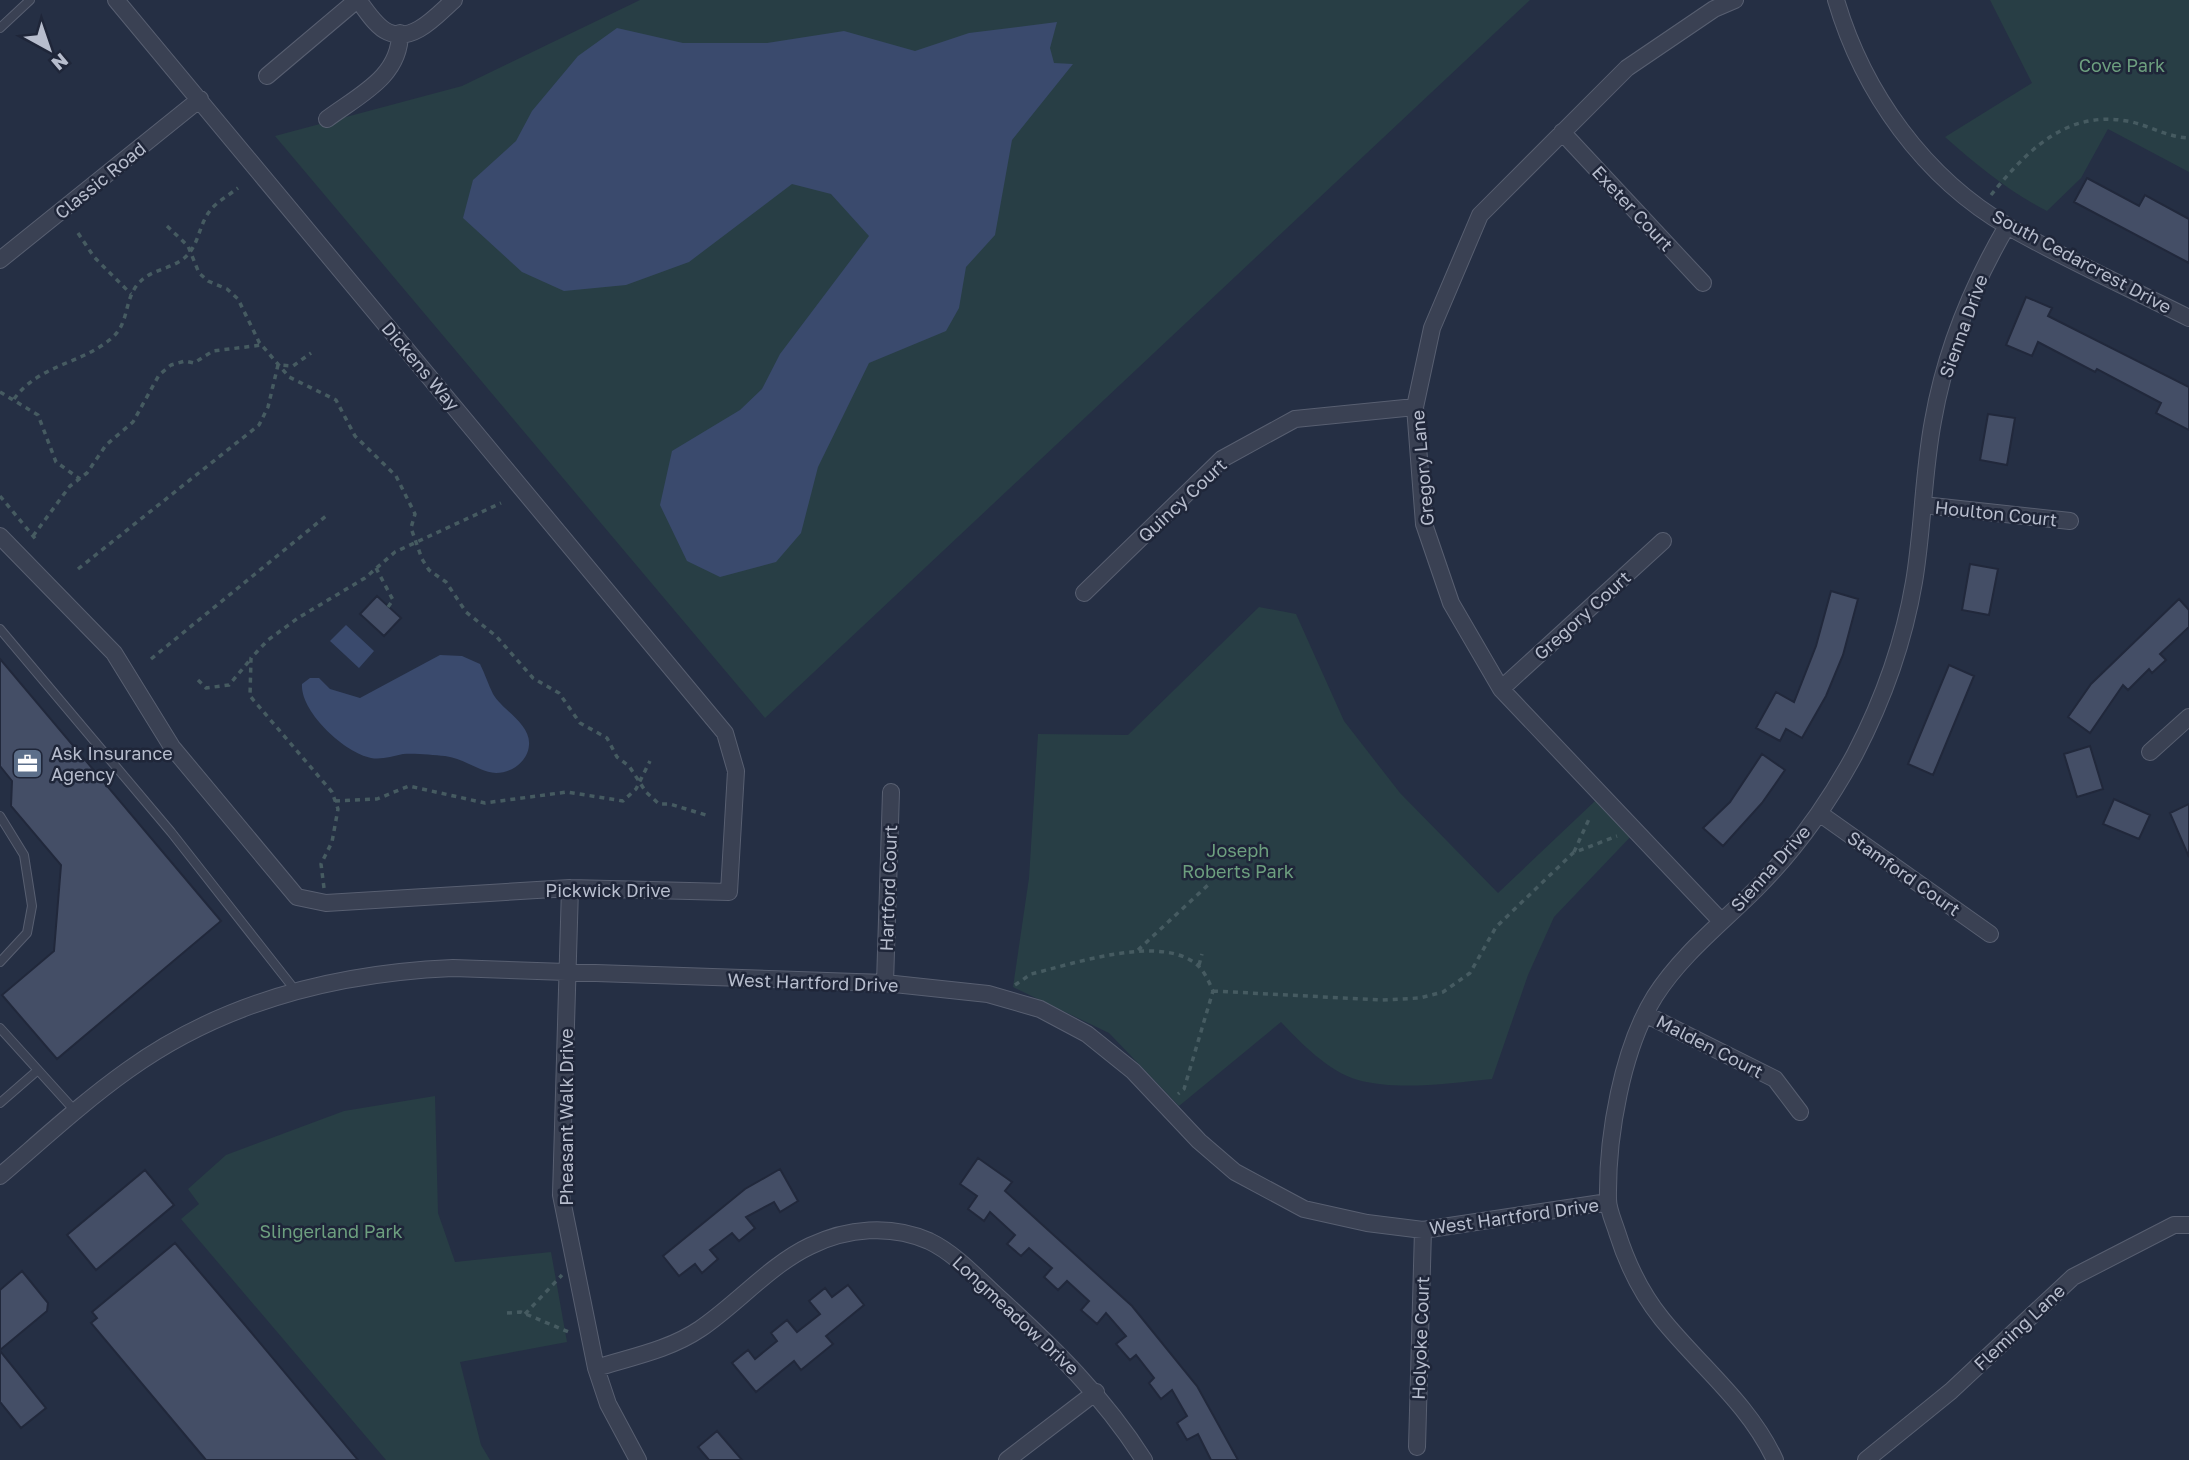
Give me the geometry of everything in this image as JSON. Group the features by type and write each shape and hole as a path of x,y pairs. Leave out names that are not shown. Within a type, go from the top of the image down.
{"street":[{"name":"Dickens Way","path":"116,0 725,733"},
{"path":"267,76 357,0 389,33 424,27 454,0"},
{"name":"Gregory Lane","path":"1721,921 1501,688 1451,603 1424,524 1415,407 1432,328 1480,215 1627,68 1714,9 1735,0"},
{"name":"South Cedarcrest Drive","path":"1836,0 1845,31 1879,100 1909,140 1948,181 2007,226 2189,318"},
{"path":"327,119 390,71 400,51 400,33"},
{"name":"Classic Road","path":"0,260 200,99"},
{"name":"Exeter Court","path":"1562,132 1703,283"},
{"name":"Sienna Drive","path":"1775,1460 1761,1430 1661,1317 1629,1268 1608,1202 1614,1107 1645,1014 1670,975 1721,921 1756,889 1819,813 1855,754 1893,664 1915,579 1933,419 1944,370 1976,284 2007,226"},
{"name":"Quincy Court","path":"1084,593 1222,459 1295,419 1415,407"},
{"name":"Houlton Court","path":"1923,505 2070,521"},
{"path":"0,536 114,653 172,747 297,897 326,903"},
{"name":"Gregory Court","path":"1501,688 1663,541"},
{"path":"2150,752 2189,717"},
{"name":"Pickwick Drive","path":"326,903 570,888 729,892 736,771 725,733"},
{"name":"Hartford Court","path":"885,984 891,792"},
{"name":"Stamford Court","path":"1819,813 1990,934"},
{"name":"Pheasant Walk Drive","path":"570,888 561,1195 596,1368 608,1404 638,1460"},
{"name":"West Hartford Drive","path":"0,1176 128,1070 173,1041 295,990 329,981 405,970 453,968 885,984 1001,997 1040,1009 1087,1034 1133,1071 1199,1141 1235,1172 1304,1209 1367,1223 1423,1230 1608,1202"},
{"name":"Malden Court","path":"1645,1014 1775,1079 1800,1112"},
{"name":"Fleming Lane","path":"1866,1460 1951,1391 2073,1277 2174,1225 2189,1225"},
{"name":"Holyoke Court","path":"1417,1447 1423,1230"},
{"name":"Longmeadow Drive","path":"596,1368 682,1340 808,1247 835,1235 887,1231 911,1235 950,1253 1059,1353 1117,1418 1144,1460"},
{"path":"1007,1460 1096,1392"}],"lane":[{"path":"0,28 30,0"},
{"path":"0,629 171,832 295,990"},
{"path":"0,816 24,855 32,906 27,933 0,962"},
{"path":"0,1028 76,1112"},
{"path":"0,1103 38,1070"}],"path":[{"path":"1982,207 2022,157 2063,129 2114,119 2130,121 2169,137 2189,138"},
{"path":"14,399 25,383 111,339 125,324 131,294 139,282 160,268 182,260 189,252 209,211 238,188"},
{"path":"167,226 188,246 189,252 208,281 228,289 238,299 262,345 278,365 289,377 336,400 355,436 396,476 415,514 411,528 416,545 429,570 446,582 466,612 496,636 533,678 559,693 580,723 607,738 617,757 629,766 639,783 659,804 670,803 709,816"},
{"path":"78,233 94,257 131,294"},
{"path":"33,536 70,486 98,460 106,445 133,422 148,392 171,365 184,361 194,363 213,351 262,345"},
{"path":"278,365 293,366 311,353"},
{"path":"78,569 260,425 268,407 278,365"},
{"path":"0,392 38,415 56,462 80,478"},
{"path":"0,496 38,542"},
{"path":"198,680 206,688 229,685 268,640 298,618 365,578 395,552 416,545 501,503"},
{"path":"151,659 326,516"},
{"path":"376,568 393,600 388,607"},
{"path":"251,658 250,696 332,792 338,809 332,842 321,864 326,903"},
{"path":"335,801 377,800 409,786 485,803 567,792 623,801 639,783 650,761"},
{"path":"1213,992 1381,1000 1420,998 1443,992 1471,973 1502,920 1573,853 1589,819"},
{"path":"1573,853 1620,835"},
{"path":"1136,952 1208,885"},
{"path":"1001,997 1031,974 1136,952 1169,953 1199,965 1213,992 1184,1089 1167,1106"},
{"path":"1199,965 1202,954"},
{"path":"525,1314 574,1262"},
{"path":"507,1313 525,1314 589,1340"}],"green space":[{"path":"640,0 1530,0 765,718 275,136 462,86"},
{"name":"Cove Park","path":"1990,0 2189,0 2189,172 2108,129 2081,178 2047,211 2006,186 1957,148 1945,137 2032,83"},
{"name":"Joseph Roberts Park","path":"1259,607 1296,614 1344,721 1400,793 1498,893 1595,801 1636,831 1554,917 1528,975 1492,1079 1407,1086 1358,1080 1326,1064 1281,1022 1179,1106 1109,1033 1013,987 1029,878 1038,734 1128,735"},
{"name":"Slingerland Park","path":"435,1096 438,1213 455,1262 551,1252 567,1342 460,1362 481,1445 490,1460 386,1460 181,1219 199,1204 188,1189 226,1155 344,1111"}],"water":[{"path":"1057,22 1050,48 1054,63 1073,64 1012,140 995,235 966,267 959,308 946,331 869,363 818,467 801,533 776,562 720,577 687,561 660,505 672,451 740,410 762,389 780,354 869,236 831,194 792,184 689,262 626,285 564,291 522,272 463,218 473,180 516,141 532,111 578,56 617,28 683,43 767,43 844,31 915,51 969,33"},
{"path":"346,625 374,651 359,668 330,641"},
{"path":"440,655 462,656 480,664 497,700 525,730 528,751 522,761 513,768 496,773 445,756 403,754 371,758 360,755 326,730 308,707 303,695 302,684 310,678 319,678 330,689 360,698"}],"building":[{"path":"2087,178 2139,206 2145,195 2189,219 2189,263 2074,202"},
{"path":"2026,297 2052,308 2048,316 2189,387 2189,430 2156,413 2161,403 2097,369 2095,372 2038,342 2032,356 2006,345"},
{"path":"1988,414 2015,418 2007,465 1980,460"},
{"path":"1970,564 1998,569 1989,615 1962,610"},
{"path":"1831,591 1858,599 1843,655 1826,696 1802,738 1786,729 1780,741 1756,728 1776,692 1794,702 1816,646"},
{"path":"377,596 401,618 384,636 360,614"},
{"path":"2179,599 2189,610 2189,627 2160,654 2166,660 2152,673 2149,669 2128,690 2123,685 2090,733 2068,717 2091,684"},
{"path":"0,659 221,921 57,1059 2,995 54,951 61,865 11,806 12,781 0,766"},
{"path":"1949,665 1974,676 1933,775 1908,764"},
{"path":"2090,746 2103,789 2077,797 2064,754"},
{"path":"1762,754 1785,770 1762,803 1723,846 1703,828 1730,802"},
{"path":"2114,799 2150,815 2139,839 2103,824"},
{"path":"2189,804 2189,857 2170,813"},
{"path":"978,1158 1012,1182 1005,1191 1132,1306 1197,1386 1238,1460 1211,1460 1198,1434 1187,1440 1177,1423 1187,1416 1172,1390 1161,1399 1149,1383 1154,1378 1136,1355 1130,1360 1116,1344 1126,1336 1106,1313 1097,1324 1081,1310 1089,1301 1067,1281 1058,1290 1044,1277 1052,1268 1029,1248 1021,1256 1007,1244 1015,1235 990,1212 984,1221 968,1209 977,1196 960,1184"},
{"path":"780,1169 798,1201 780,1212 774,1202 746,1217 755,1228 739,1241 732,1233 710,1250 718,1259 702,1273 695,1264 679,1276 663,1256 745,1189"},
{"path":"145,1170 174,1205 96,1270 67,1235"},
{"path":"175,1243 358,1460 206,1460 91,1323 97,1318 92,1312"},
{"path":"22,1271 48,1303 47,1311 0,1350 0,1290"},
{"path":"848,1285 864,1305 826,1336 833,1344 801,1370 794,1361 756,1392 732,1363 748,1350 755,1359 777,1341 771,1333 787,1320 797,1332 820,1314 809,1301 825,1288 832,1297"},
{"path":"0,1351 46,1408 21,1428 0,1402"},
{"path":"717,1431 742,1460 709,1460 698,1447"}],"place":[{"name":"Ask Insurance Agency","path":"28,763"}]}
